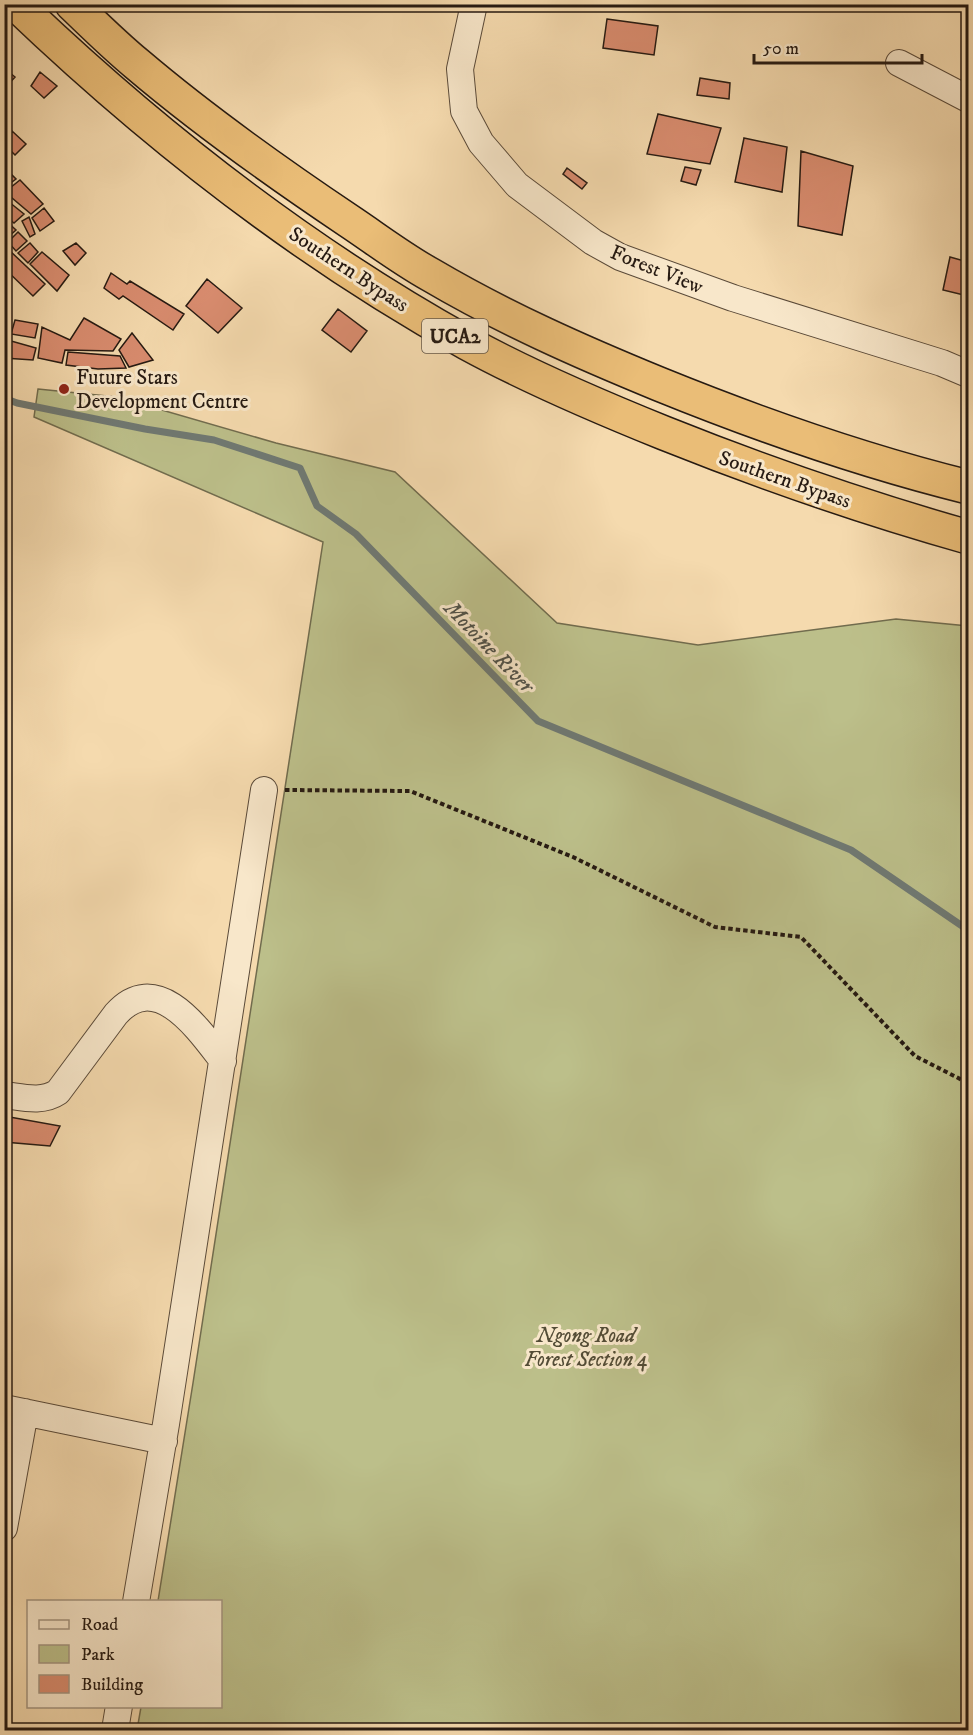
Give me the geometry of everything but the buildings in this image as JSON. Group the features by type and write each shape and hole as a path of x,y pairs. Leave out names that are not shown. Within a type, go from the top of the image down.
{"highway":[{"name":"Southern Bypass","path":"16,4 114,94 219,179 309,245 405,308 470,345 596,407 718,456 902,519 969,537"},
{"name":"Southern Bypass","path":"72,4 136,63 227,136 316,199 429,274 499,313 600,360 695,399 811,442 908,472 969,487"}],"street":[{"name":"Forest View","path":"474,4 460,69 464,111 481,143 517,185 593,242 620,257 732,298 942,363 969,374"},
{"path":"899,63 969,99"},
{"path":"136,1600 164,1441 264,790"},
{"path":"4,1095 35,1099 58,1092 124,1004 138,999 163,1001 178,1009 193,1022 222,1061"},
{"path":"4,1528 15,1410 164,1441"},
{"path":"115,1731 119,1708"}],"path":[{"path":"264,790 410,791 573,857 715,927 801,937 915,1056 969,1083"}],"green space":[{"name":"Ngong Road Forest Section 4","path":"38,389 117,397 276,443 395,472 557,623 698,645 896,619 968,626 968,1730 137,1730 141,1708 222,1708 222,1600 158,1600 323,542 34,417"}],"waterway":[{"name":"Motoine River","path":"4,398 17,403 145,429 214,440 300,468 317,506 356,534 538,721 851,850 968,930"}],"place":[{"name":"Future Stars Development Centre","path":"64,389"}]}
